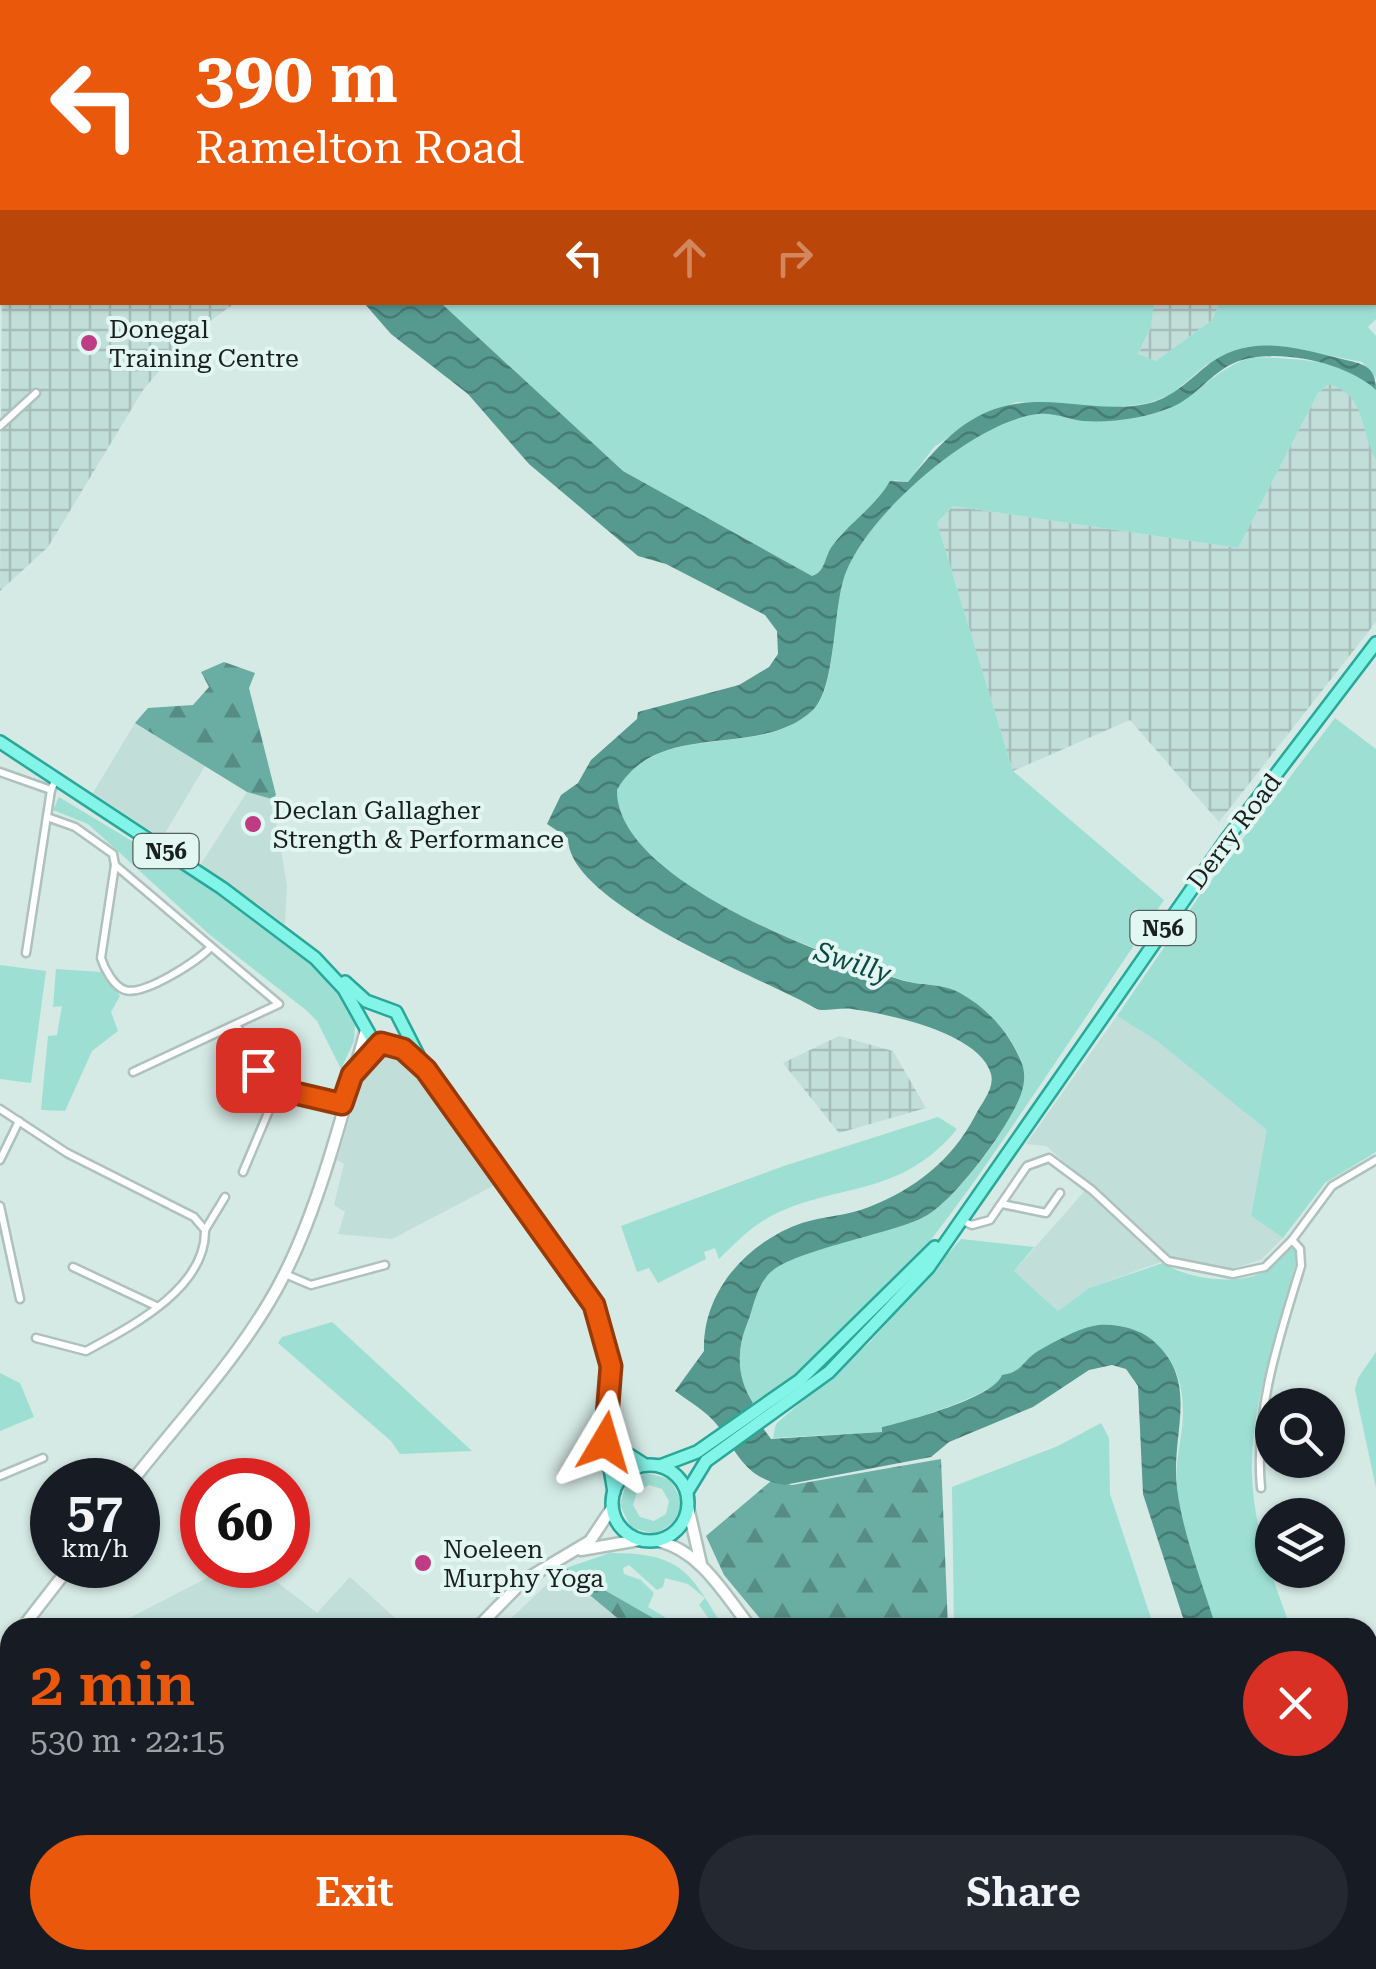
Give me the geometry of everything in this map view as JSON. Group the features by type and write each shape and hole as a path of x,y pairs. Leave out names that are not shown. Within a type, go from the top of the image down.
{"main road":[{"name":"Derry Road","path":"660,1466 720,1444 770,1409 854,1331 960,1220 1226,840 1376,644"},
{"name":"N56","path":"0,742 53,784 222,888 366,1001 393,1010 401,1020 426,1070 594,1305 611,1366 605,1445 614,1492 612,1508"},
{"name":"N56","path":"326,968 366,1028 384,1043 403,1049 426,1070"},
{"path":"151,1458 250,1328 285,1274 352,1075 368,1014 381,1007"},
{"path":"352,1075 384,1043 398,1036 401,1020"},
{"path":"608,1422 620,1449 646,1466"},
{"name":"Derry Road","path":"687,1492 700,1467 720,1444"},
{"name":"N56","path":"646,1466 660,1466"},
{"path":"614,1492 627,1473 646,1466"},
{"path":"660,1466 677,1476 687,1492 702,1565"},
{"path":"658,1541 677,1531 688,1507"},
{"path":"612,1508 619,1525 639,1540"},
{"path":"489,1618 524,1581 575,1551 602,1529 612,1508"},
{"path":"575,1551 639,1540 677,1546 702,1565 743,1618"},
{"path":"30,1618 53,1588"}],"street":[{"path":"0,426 36,393"},
{"path":"0,772 53,784 26,953"},
{"path":"46,817 87,835 113,854 116,865 101,958 119,987 130,990 188,968 211,947"},
{"path":"116,865 279,1004 134,1072"},
{"path":"237,1026 258,1070 278,1089 342,1104"},
{"path":"243,1172 278,1089"},
{"path":"0,1109 66,1153 194,1217 204,1230"},
{"path":"0,1160 20,1120"},
{"path":"960,1220 982,1224 1002,1204 1027,1166 1050,1158 1092,1190 1154,1250 1181,1267 1232,1274 1252,1272 1265,1266 1292,1240 1332,1186 1376,1160"},
{"path":"1002,1204 1046,1213 1060,1193"},
{"path":"36,1338 86,1351 156,1306 188,1277 204,1230 225,1198"},
{"path":"0,1206 20,1299"},
{"path":"1262,1488 1260,1442 1266,1387 1301,1266 1300,1249 1292,1240"},
{"path":"285,1274 310,1285 384,1265"},
{"path":"72,1267 156,1306"},
{"path":"0,1476 30,1464"}],"shaded area":[{"name":"Donegal Training Centre","path":"2,305 232,305 187,338 143,390 48,547 0,591"},
{"path":"443,305 1154,305 1151,327 1138,354 1156,361 1212,320 1219,305 1376,305 1376,319 1368,327 1376,336 1376,378 1362,362 1280,346 1206,365 1172,394 1149,403 1113,408 1017,402 983,414 934,447 908,482 895,480 840,536 820,571 812,576 623,471"},
{"path":"1154,305 1219,305 1212,320 1156,361 1138,355 1151,327"},
{"path":"1253,357 1334,366 1376,389 1376,460 1356,405 1341,389 1329,384 1318,393 1238,548 953,506 937,523 1013,771 1164,900 1001,1143 907,1270 834,1346 753,1403 741,1374 740,1354 755,1299 767,1276 795,1258 933,1212 969,1176 1011,1115 1022,1082 1022,1066 996,1021 959,993 900,979 825,953 731,910 687,884 650,855 626,823 617,790 635,768 658,754 684,746 766,734 792,725 814,709 827,682 846,570 860,546 902,495 957,448 1015,418 1042,414 1126,418 1155,413 1181,401 1227,368"},
{"path":"1329,384 1348,390 1359,404 1376,460 1376,622 1219,822 1130,720 1013,771 937,523 953,506 1238,548 1318,393"},
{"path":"1335,718 1376,749 1376,1152 1325,1183 1283,1238 1251,1216 1267,1130 1157,1041 1117,1016 1200,895"},
{"path":"135,723 205,766 162,838 93,793"},
{"path":"247,792 272,799 287,885 285,924 201,864"},
{"path":"59,797 198,881 293,948 340,991 355,1025 354,1041 341,1069 317,1021 306,1010 210,935 88,824 53,810"},
{"path":"0,965 46,971 31,1083 0,1079"},
{"path":"56,969 102,972 120,996 111,1012 118,1031 92,1051 65,1111 41,1110 48,1036 57,1035 62,1006 53,1007"},
{"path":"1117,1016 1157,1041 1268,1130 1251,1216 1283,1238 1261,1260 1228,1270 1172,1258 1089,1288 1058,1311 1014,1271 1090,1185 1046,1146 1026,1144"},
{"path":"839,1036 893,1051 926,1108 839,1133 783,1063"},
{"path":"382,1053 396,1056 407,1065 497,1184 392,1239 338,1234 345,1212 334,1205 344,1164 337,1160 365,1066"},
{"path":"938,1117 957,1129 916,1166 894,1177 779,1212 754,1227 719,1259 715,1248 704,1252 706,1259 658,1283 649,1268 637,1272 621,1226 784,1166"},
{"path":"961,1239 1034,1247 1014,1271 1058,1311 1089,1288 1163,1263 1199,1277 1243,1278 1267,1270 1289,1246 1295,1251 1295,1266 1262,1388 1255,1388 1252,1475 1255,1588 1276,1588 1287,1618 1213,1618 1188,1540 1176,1478 1183,1421 1181,1387 1174,1366 1162,1350 1129,1330 1087,1330 1064,1338 994,1386 948,1407 882,1427 883,1432 773,1438 776,1424 869,1343"},
{"path":"332,1322 472,1451 400,1454 391,1441 278,1343 282,1337"},
{"path":"1376,1352 1376,1488 1355,1390 1358,1378"},
{"path":"0,1373 20,1383 34,1417 0,1431"},
{"path":"1101,1423 1109,1438 1110,1494 1151,1618 954,1618 952,1487 1058,1446"},
{"path":"646,1473 670,1479 682,1502 677,1520 656,1534 631,1528 620,1505 625,1487","holes":["649,1485 662,1489 669,1501 666,1514 654,1521 640,1517 633,1505 637,1492"]},
{"path":"610,1553 668,1561 691,1579 701,1591 718,1618 708,1618 699,1605 705,1598 688,1584 665,1578 663,1587 657,1590 629,1565 623,1568 624,1574 641,1580 654,1593 648,1607 666,1618 653,1618 566,1568"},
{"path":"561,1571 617,1618 511,1618"},
{"path":"350,1577 395,1618 129,1618 187,1588 285,1588 317,1613"}],"green space":[{"path":"224,662 255,673 249,688 276,795 272,799 247,792 135,723 148,708 193,705 209,687 201,672"},
{"path":"941,1459 948,1618 760,1618 724,1575 706,1536 771,1481 792,1485"},
{"path":"566,1568 653,1618 617,1618 561,1571"}],"water":[{"path":"366,305 443,305 623,471 812,576 820,571 840,536 890,481 908,482 956,431 991,410 1035,402 1114,407 1155,402 1220,357 1253,346 1306,350 1356,362 1374,375 1376,390 1328,365 1288,357 1250,358 1226,367 1181,403 1151,414 1083,421 1038,414 984,433 955,451 900,497 859,548 846,572 826,684 813,710 791,725 766,734 683,746 658,754 635,768 617,790 626,823 651,855 687,884 779,934 826,953 901,980 960,993 996,1021 1023,1067 1022,1092 1000,1133 945,1202 922,1218 815,1251 767,1276 757,1293 741,1344 741,1374 753,1403 748,1408 771,1439 882,1432 882,1427 983,1392 1038,1351 1079,1330 1107,1325 1139,1332 1166,1355 1176,1372 1180,1390 1177,1488 1188,1541 1213,1618 1183,1618 1143,1494 1138,1386 1126,1369 1112,1365 1089,1370 1033,1407 949,1442 931,1457 784,1485 752,1471 714,1421 675,1391 704,1351 705,1329 720,1290 746,1256 802,1223 869,1207 917,1182 966,1132 989,1090 991,1074 970,1047 931,1028 868,1012 817,1009 716,960 633,914 600,889 576,863 568,838 547,824 561,795 578,783 591,760 637,719 638,712 739,685 769,667 778,654 777,631 765,615 666,564 638,556 529,464 468,394 391,334"}],"place":[{"name":"Donegal Training Centre","path":"89,343"},
{"name":"Declan Gallagher Strength & Performance","path":"253,824"},
{"name":"Noeleen Murphy Yoga","path":"423,1563"}],"route":[{"path":"258,1070 278,1089 342,1104 352,1075 381,1043 403,1049 426,1070 594,1305 606,1336 611,1366 605,1442"}],"water label":[{"name":"Swilly","path":"853,962"}]}
